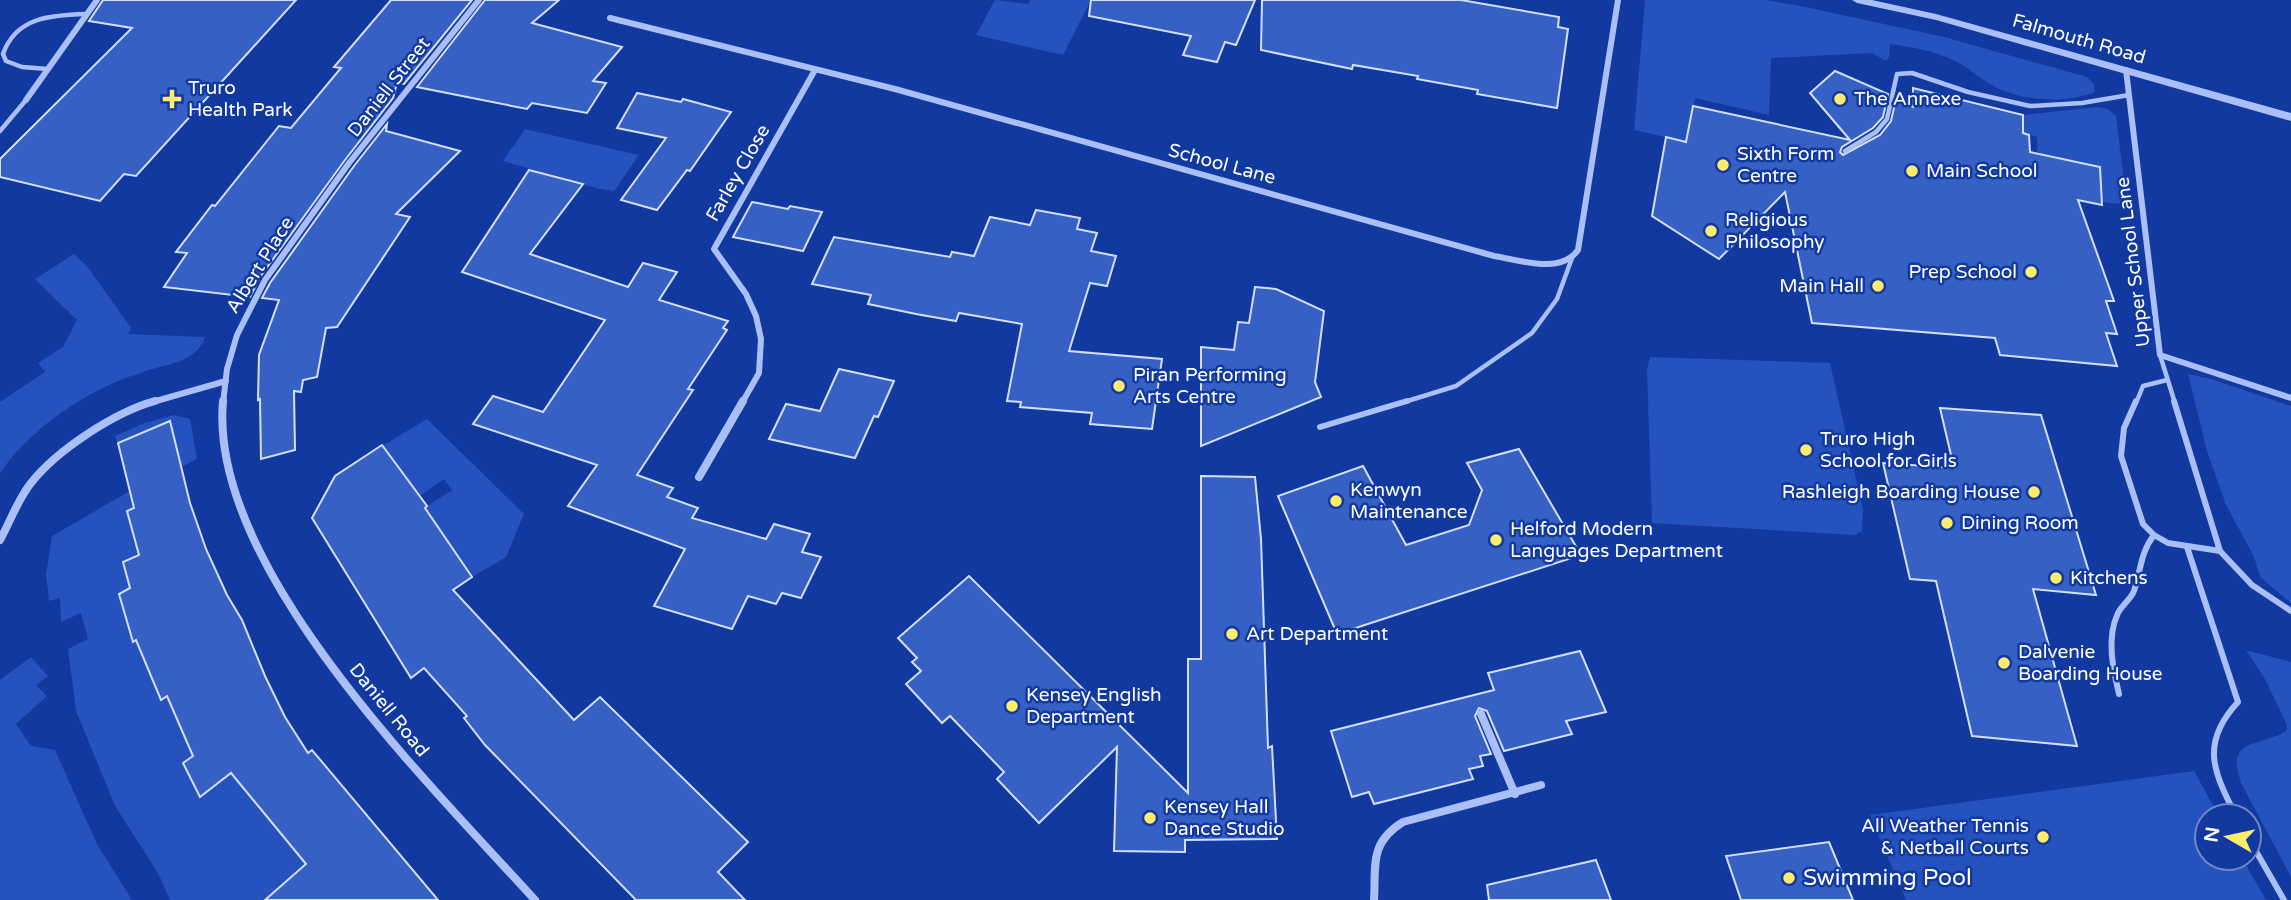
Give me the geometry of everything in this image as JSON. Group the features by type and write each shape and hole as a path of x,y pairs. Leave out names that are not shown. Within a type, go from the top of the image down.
{"street":[{"path":"26,100 97,0"},
{"name":"Daniell Street","path":"325,194 479,0"},
{"path":"1572,258 1578,250 1618,0"},
{"name":"Falmouth Road","path":"1857,0 1936,17 2291,117"},
{"name":"School Lane","path":"610,18 895,89 1494,256 1547,265 1572,258"},
{"name":"Farley Close","path":"699,477 759,373 764,355 763,340 745,293 714,249 814,70"},
{"name":"Upper School Lane","path":"2126,70 2160,355 2291,398"},
{"name":"Albert Place","path":"246,520 226,457 223,432 226,382 236,336 251,305 325,194"},
{"path":"0,540 31,483 75,442 133,407 226,382"},
{"name":"Daniell Road","path":"246,520 278,588 333,666 416,768 534,900"},
{"path":"1481,714 1515,794"},
{"path":"1374,900 1376,850 1385,831 1403,822 1541,785"}],"lane":[{"path":"48,69 6,61 3,54 8,38 37,18 59,14 86,14"},
{"path":"1845,151 1881,131 1892,105 1892,82 1897,74 1912,73 1968,92 2030,106 2082,103 2129,95"},
{"path":"0,131 26,100"},
{"path":"1320,427 1456,386 1532,333 1557,299 1572,258"},
{"path":"2160,355 2220,551 2233,569 2253,587 2291,611"},
{"path":"2167,380 2143,386 2124,428 2121,456 2143,524 2154,536 2168,543 2220,551"},
{"path":"2119,694 2111,662 2115,619 2122,602 2133,593 2143,547 2154,536"},
{"path":"2187,547 2238,702 2214,733 2211,751 2231,802"},
{"path":"2263,863 2284,900"}],"shaded area":[{"path":"995,0 1028,4 1030,0 1091,0 1063,55 976,35"},
{"path":"1645,0 1766,0 1801,6 1944,37 2087,77 2094,84 2095,92 2054,100 2024,97 1997,88 1962,64 1946,57 1890,44 1886,61 1872,53 1771,58 1769,115 1695,98 1687,142 1634,130"},
{"path":"2097,107 2108,109 2116,116 2127,205 2102,202 2100,167 2038,166 2037,137 2023,133 2023,115"},
{"path":"525,129 639,155 614,191 600,189 503,161"},
{"path":"74,254 87,266 131,328 128,334 205,337 201,346 188,357 122,379 63,411 29,440 0,473 0,402 45,372 38,363 63,347 77,320 35,279"},
{"path":"1650,357 1830,363 1863,510 1862,531 1855,535 1652,523 1647,369"},
{"path":"2188,374 2291,406 2291,603 2261,578 2253,555 2226,505 2207,451"},
{"path":"173,415 190,419 197,459 182,467 170,421 118,443 115,436"},
{"path":"427,419 524,514 506,557 472,577 421,510 452,490 444,479 417,498 354,463"},
{"path":"142,484 139,555 123,563 129,586 147,578 126,618 133,641 166,625 162,699 188,684 175,713 180,726 217,739 183,763 200,797 232,773 306,864 282,886 314,900 170,900 158,873 115,806 76,711 68,649 88,639 81,613 61,622 60,598 49,601 46,574 52,536"},
{"path":"2246,650 2291,662 2291,877 2263,824 2263,802 2251,802 2237,768 2237,758 2247,746 2286,731 2287,725 2265,679"},
{"path":"31,657 48,676 36,685 47,696 16,724 31,746 55,750 97,844 132,900 0,900 0,680"},
{"name":"All Weather Tennis & Netball Courts","path":"2194,771 2211,802 2193,802 2193,872 2250,872 2266,900 1906,900 1870,815"}],"building":[{"name":"Truro Health Park","path":"103,0 296,0 136,176 124,174 100,201 0,177 0,159 132,28 89,21"},
{"path":"391,0 472,0 404,84 397,83 393,98 260,277 250,297 164,287 187,253 176,252 212,205 215,206 279,126 291,128 341,68 334,67"},
{"path":"485,0 559,0 532,23 622,47 593,81 606,83 587,113 532,103 527,109 417,87"},
{"path":"1091,0 1255,0 1236,45 1225,42 1217,62 1183,55 1191,36 1089,16"},
{"path":"1262,0 1461,0 1559,17 1558,27 1568,29 1557,108 1477,94 1478,90 1417,79 1418,76 1353,65 1352,69 1261,50"},
{"path":"1835,71 1888,94 1883,117 1873,128 1842,147 1840,152 1843,155 1880,135 1891,121 1896,99 1913,107 1913,88 2023,115 2023,133 2029,135 2030,152 2100,167 2102,205 2078,200 2114,301 2106,301 2117,334 2106,333 2117,366 2000,355 1995,338 1812,323 1785,192 1719,259 1652,216 1666,137 1686,142 1693,106 1850,140 1810,93"},
{"path":"637,93 681,102 683,99 731,112 690,171 687,170 657,210 621,200 666,138 617,128"},
{"path":"387,124 386,131 460,151 396,214 410,217 337,327 326,328 317,377 303,380 301,392 294,391 295,450 261,459 259,355 279,300 262,298 354,166"},
{"path":"529,170 583,184 530,254 628,287 643,263 677,272 659,300 728,321 723,328 727,330 688,389 693,390 637,475 673,488 667,497 698,508 692,518 766,539 774,524 810,534 802,552 821,557 801,598 782,593 776,604 748,596 732,629 654,606 685,549 568,506 597,465 473,424 493,396 543,412 605,320 462,272"},
{"path":"752,202 822,212 803,251 733,237"},
{"path":"1036,210 1080,218 1077,229 1097,233 1091,251 1116,256 1107,286 1090,283 1069,351 1162,359 1152,429 1090,424 1092,413 1020,407 1021,402 1007,401 1022,324 959,313 956,321 916,314 868,304 871,295 812,284 834,237 950,257 952,252 974,256 990,217 1030,225"},
{"path":"1255,287 1276,289 1324,311 1315,382 1321,397 1201,446 1201,347 1234,350 1238,322 1249,323"},
{"path":"839,369 894,381 855,458 769,439 786,404 820,411"},
{"path":"1940,408 2041,415 2096,595 2033,589 2077,746 1972,736 1936,581 1910,579 1883,463 1954,468"},
{"path":"170,421 190,503 206,549 242,620 285,717 308,753 312,750 438,900 265,900 306,864 231,773 200,797 183,763 193,756 167,696 161,700 136,640 133,642 119,594 130,588 123,562 139,555 127,511 134,508 118,443"},
{"path":"382,445 427,506 425,508 472,577 453,590 574,720 600,697 748,842 718,872 745,900 636,900 485,745 464,718 467,716 424,668 411,678 312,518 335,476"},
{"name":"Helford Modern Languages Department","path":"1519,449 1581,555 1337,634 1278,496 1363,466 1406,545 1469,525 1482,490 1467,463"},
{"path":"1201,476 1255,477 1261,539 1268,748 1272,746 1277,839 1185,840 1185,852 1114,851 1117,747 1039,823 997,779 1004,772 950,716 942,723 906,684 921,671 912,662 917,658 898,638 969,576 1188,793 1188,659 1201,659"},
{"path":"1580,651 1606,712 1566,721 1572,734 1504,751 1487,711 1479,708 1475,716 1491,754 1480,756 1483,766 1469,769 1473,779 1374,804 1369,792 1352,797 1331,731 1494,690 1488,673"},
{"name":"Swimming Pool","path":"1829,842 1853,900 1741,900 1726,856"},
{"path":"1596,860 1611,900 1489,900 1487,885"}],"place":[{"name":"Truro Health Park","path":"172,99"},
{"name":"The Annexe","path":"1840,99"},
{"name":"Sixth Form Centre","path":"1723,165"},
{"name":"Main School","path":"1912,171"},
{"name":"Religious Philosophy","path":"1711,231"},
{"name":"Prep School","path":"2031,272"},
{"name":"Main Hall","path":"1878,286"},
{"name":"Piran Performing Arts Centre","path":"1119,386"},
{"name":"Truro High School for Girls","path":"1806,450"},
{"name":"Rashleigh Boarding House","path":"2034,492"},
{"name":"Kenwyn Maintenance","path":"1336,501"},
{"name":"Dining Room","path":"1947,523"},
{"name":"Helford Modern Languages Department","path":"1496,540"},
{"name":"Kitchens","path":"2056,578"},
{"name":"Art Department","path":"1232,634"},
{"name":"Dalvenie Boarding House","path":"2004,663"},
{"name":"Kensey English Department","path":"1012,706"},
{"name":"Kensey Hall Dance Studio","path":"1150,818"},
{"name":"All Weather Tennis & Netball Courts","path":"2043,837"},
{"name":"Swimming Pool","path":"1789,878"}]}
